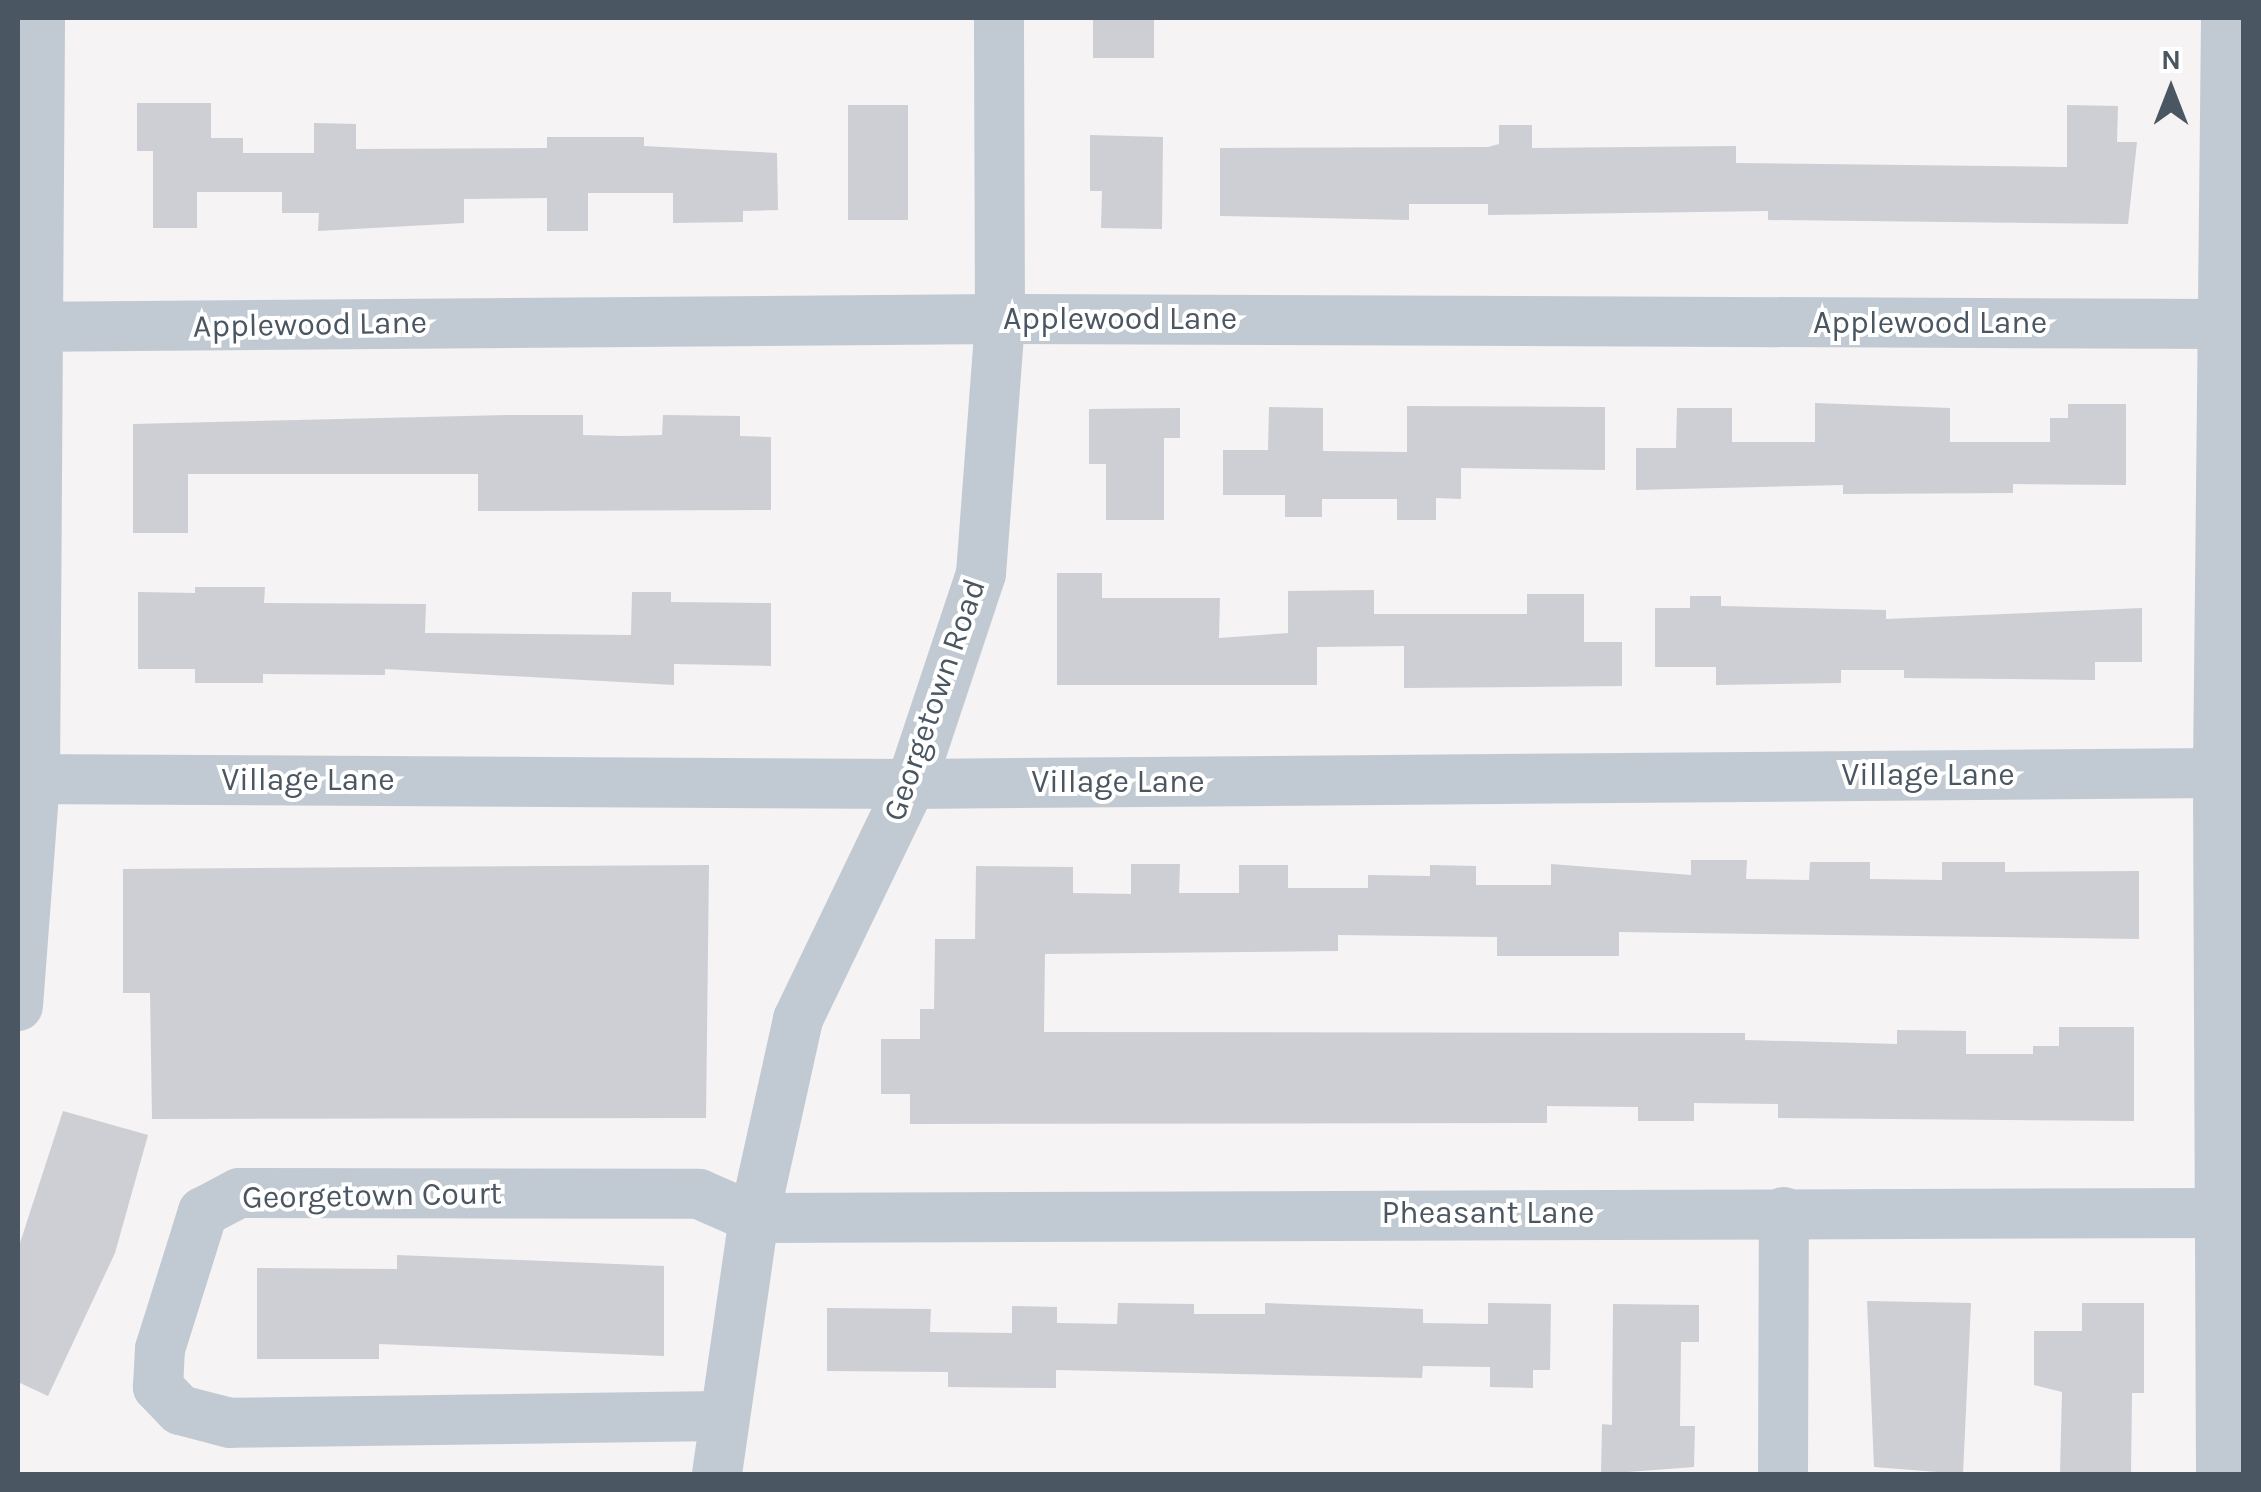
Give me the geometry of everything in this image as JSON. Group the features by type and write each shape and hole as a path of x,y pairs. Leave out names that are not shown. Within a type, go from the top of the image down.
{"street":[{"path":"18,1006 26,779 28,327 40,18"},
{"name":"Georgetown Road","path":"716,1474 719,1416 754,1218 798,1018 912,784 981,574 1000,319 998,18"},
{"path":"2221,1474 2218,772 2226,18"},
{"name":"Applewood Lane","path":"28,327 1000,319 2223,324"},
{"name":"Village Lane","path":"26,779 912,784 2218,772"},
{"name":"Georgetown Court","path":"719,1416 230,1422 180,1410 158,1387 160,1349 203,1212 239,1192 699,1194 754,1218"},
{"path":"1783,1474 1784,1212"},
{"name":"Pheasant Lane","path":"754,1218 2222,1213"}],"building":[{"path":"1093,18 1154,18 1154,58 1093,58"},
{"path":"137,103 211,103 211,138 243,138 243,153 314,153 314,123 356,124 356,149 547,148 547,137 644,137 644,146 777,153 778,210 743,211 743,222 673,223 673,193 588,193 588,231 547,231 547,198 464,199 464,223 318,231 319,213 282,213 282,192 197,192 197,228 153,228 153,151 137,151"},
{"path":"848,105 908,105 908,220 848,220"},
{"path":"2067,105 2118,106 2117,142 2137,142 2128,224 1768,220 1768,211 1488,215 1488,204 1409,204 1409,220 1220,216 1220,148 1488,147 1499,144 1499,125 1532,125 1532,148 1736,146 1736,163 2067,167"},
{"path":"1090,135 1163,137 1162,229 1101,228 1102,191 1090,191"},
{"path":"1815,403 1950,408 1950,442 2050,442 2050,418 2068,418 2068,404 2126,404 2126,485 2013,484 2013,493 1843,494 1843,485 1636,490 1636,448 1676,448 1677,408 1732,408 1732,442 1815,442"},
{"path":"1407,406 1605,407 1605,470 1461,468 1461,499 1436,498 1436,520 1397,520 1397,499 1322,499 1322,517 1285,517 1285,495 1223,495 1223,450 1268,450 1269,407 1323,408 1323,451 1407,452"},
{"path":"1180,408 1180,438 1164,438 1164,520 1106,520 1106,464 1089,464 1089,409"},
{"path":"583,415 583,435 622,436 662,435 663,415 740,416 740,436 771,437 771,510 478,511 478,474 188,474 188,533 133,533 133,424"},
{"path":"1057,573 1102,573 1102,598 1220,598 1219,638 1288,633 1288,591 1374,590 1374,614 1527,614 1527,594 1584,594 1584,642 1622,642 1622,686 1404,688 1404,646 1317,647 1317,685 1057,685"},
{"path":"195,587 265,587 264,603 426,604 425,633 631,635 632,592 671,592 671,602 771,603 771,666 674,664 674,685 385,669 385,675 263,674 263,683 195,683 195,669 138,669 138,592 195,593"},
{"path":"1690,596 1721,596 1721,606 1886,610 1886,619 2142,608 2142,662 2095,662 2095,680 1904,678 1904,670 1841,670 1841,683 1716,685 1716,667 1655,667 1655,608 1690,608"},
{"path":"1691,860 1747,860 1746,879 1809,880 1810,862 1870,862 1870,879 1942,880 1942,862 2005,862 2005,872 2139,871 2139,939 1619,932 1619,956 1497,956 1497,937 1338,935 1338,951 1045,954 1044,1032 1745,1033 1745,1040 1897,1044 1897,1030 1966,1031 1966,1054 2033,1054 2033,1046 2059,1046 2059,1027 2134,1027 2134,1121 1778,1118 1778,1104 1694,1103 1694,1121 1638,1121 1638,1107 1547,1106 1547,1123 910,1124 910,1094 881,1094 881,1039 920,1039 920,1009 934,1009 935,939 975,939 976,866 1073,867 1073,893 1131,894 1131,864 1180,864 1179,893 1239,893 1239,865 1288,865 1288,888 1368,888 1368,875 1430,876 1430,865 1476,866 1476,885 1551,885 1551,864 1691,875"},
{"path":"709,865 706,1118 152,1119 150,993 123,993 123,869"},
{"path":"63,1111 148,1135 115,1253 48,1396 18,1382 18,1249"},
{"path":"397,1255 664,1266 664,1356 379,1344 379,1359 257,1359 257,1268 397,1269"},
{"path":"1867,1301 1971,1303 1963,1474 1874,1467"},
{"path":"1118,1303 1194,1304 1194,1314 1265,1314 1265,1303 1423,1309 1423,1323 1488,1324 1488,1303 1551,1304 1550,1370 1533,1370 1533,1388 1490,1387 1490,1367 1423,1366 1422,1378 1056,1370 1056,1388 948,1387 948,1372 827,1371 827,1308 931,1309 930,1332 1012,1333 1012,1306 1057,1307 1057,1323 1117,1324"},
{"path":"2082,1303 2144,1303 2144,1393 2132,1393 2131,1473 2060,1474 2062,1392 2034,1385 2034,1331 2082,1331"},
{"path":"1613,1304 1699,1305 1699,1342 1681,1342 1680,1426 1695,1426 1694,1467 1601,1474 1602,1424 1612,1425"}]}
